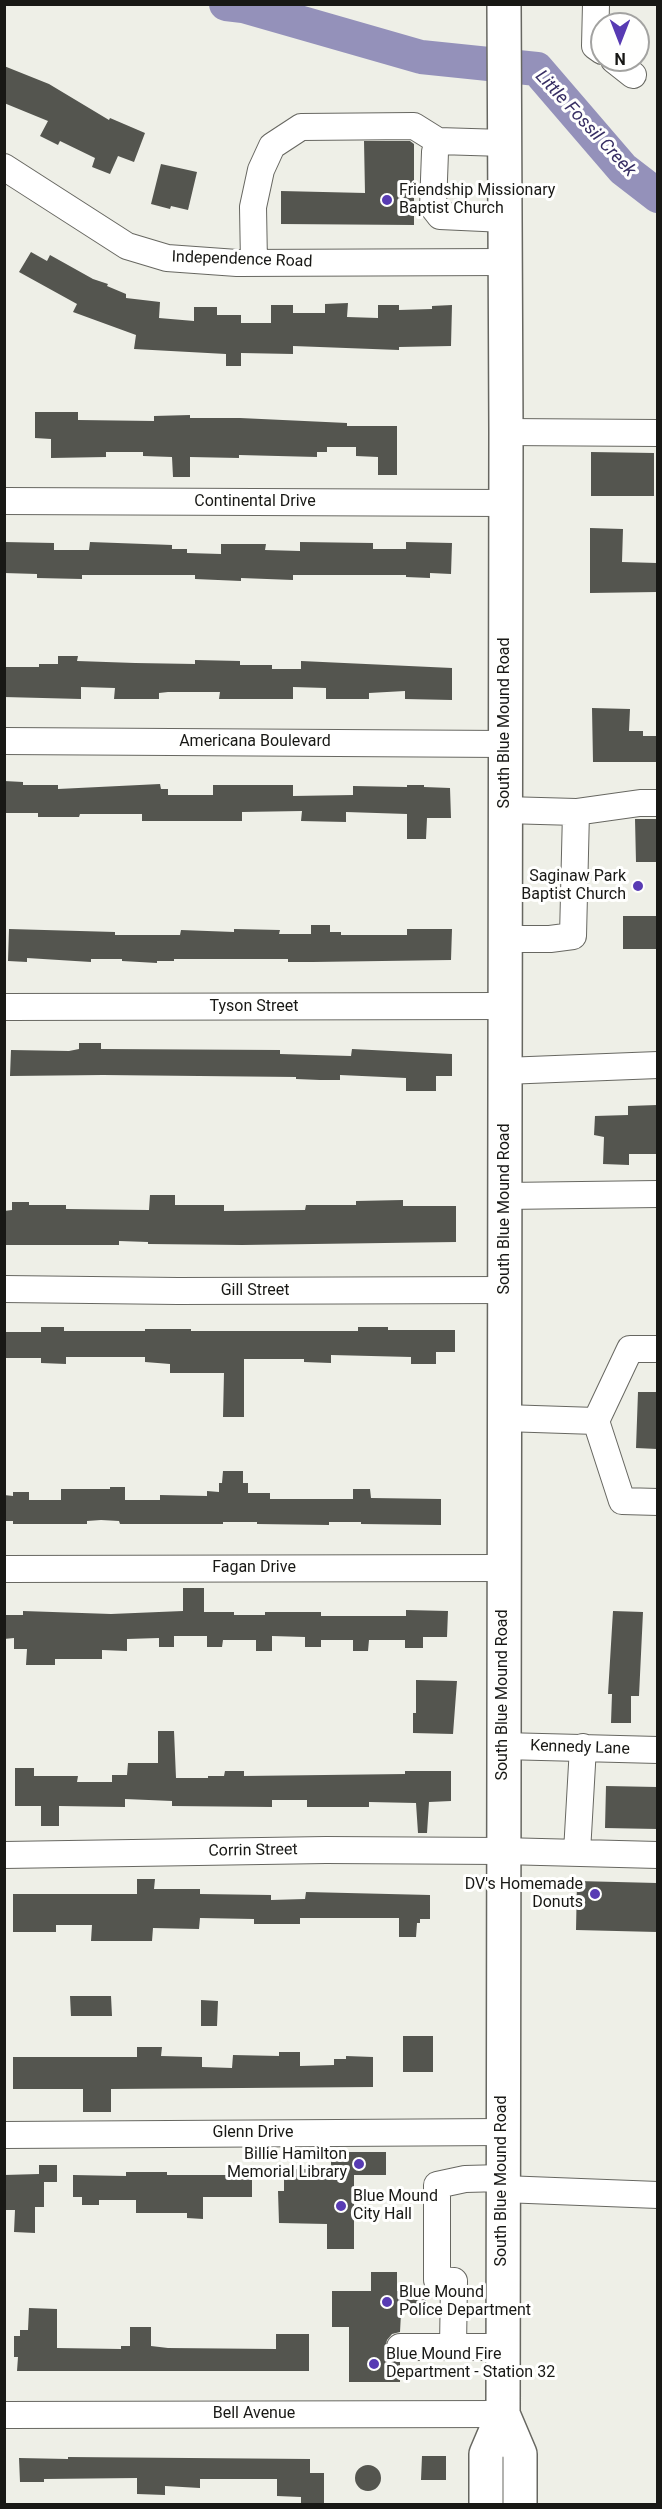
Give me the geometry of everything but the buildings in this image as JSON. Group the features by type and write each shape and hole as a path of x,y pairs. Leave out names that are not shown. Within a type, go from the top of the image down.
{"main road":[{"name":"South Blue Mound Road","path":"486,2505 486,2454 503,2414 502,1851 506,432 504,10"},
{"name":"South Blue Mound Road","path":"503,2414 520,2454 520,2505"}],"street":[{"path":"254,263 253,207 261,170 272,146 301,127 414,126 438,141 504,143"},
{"path":"438,141 435,152 433,207 440,216 505,219"},
{"name":"Independence Road","path":"4,167 127,246 167,258 254,263 505,262"},
{"path":"506,432 657,433"},
{"name":"Continental Drive","path":"4,501 505,503"},
{"name":"Americana Boulevard","path":"4,741 505,744"},
{"path":"505,810 576,812 640,803 657,803"},
{"path":"504,939 550,939 573,936 576,812"},
{"name":"Tyson Street","path":"4,1007 504,1006"},
{"path":"504,1071 657,1065"},
{"path":"505,1196 657,1194"},
{"name":"Gill Street","path":"4,1289 505,1290"},
{"path":"657,1349 630,1349 596,1421 622,1500 657,1502"},
{"path":"504,1418 596,1421"},
{"name":"Fagan Drive","path":"4,1569 503,1568"},
{"name":"Kennedy Lane","path":"503,1746 657,1750"},
{"path":"577,1852 583,1748"},
{"name":"Corrin Street","path":"4,1856 326,1850 657,1855"},
{"name":"Glenn Drive","path":"4,2135 502,2132"},
{"path":"453,2347 454,2280 437,2280 437,2185 465,2179 502,2184 657,2195"},
{"path":"400,2347 503,2348"},
{"name":"Bell Avenue","path":"4,2415 503,2414"}],"waterway":[{"name":"Little Fossil Creek","path":"226,4 243,6 421,57 537,69 623,169 658,196"}],"place":[{"name":"Friendship Missionary Baptist Church","path":"387,200"},
{"name":"Saginaw Park Baptist Church","path":"638,886"},
{"name":"DV's Homemade Donuts","path":"595,1894"},
{"name":"Billie Hamilton Memorial Library","path":"359,2164"},
{"name":"Blue Mound City Hall","path":"341,2206"},
{"name":"Blue Mound Police Department","path":"387,2302"},
{"name":"Blue Mound Fire Department - Station 32","path":"374,2364"}]}
